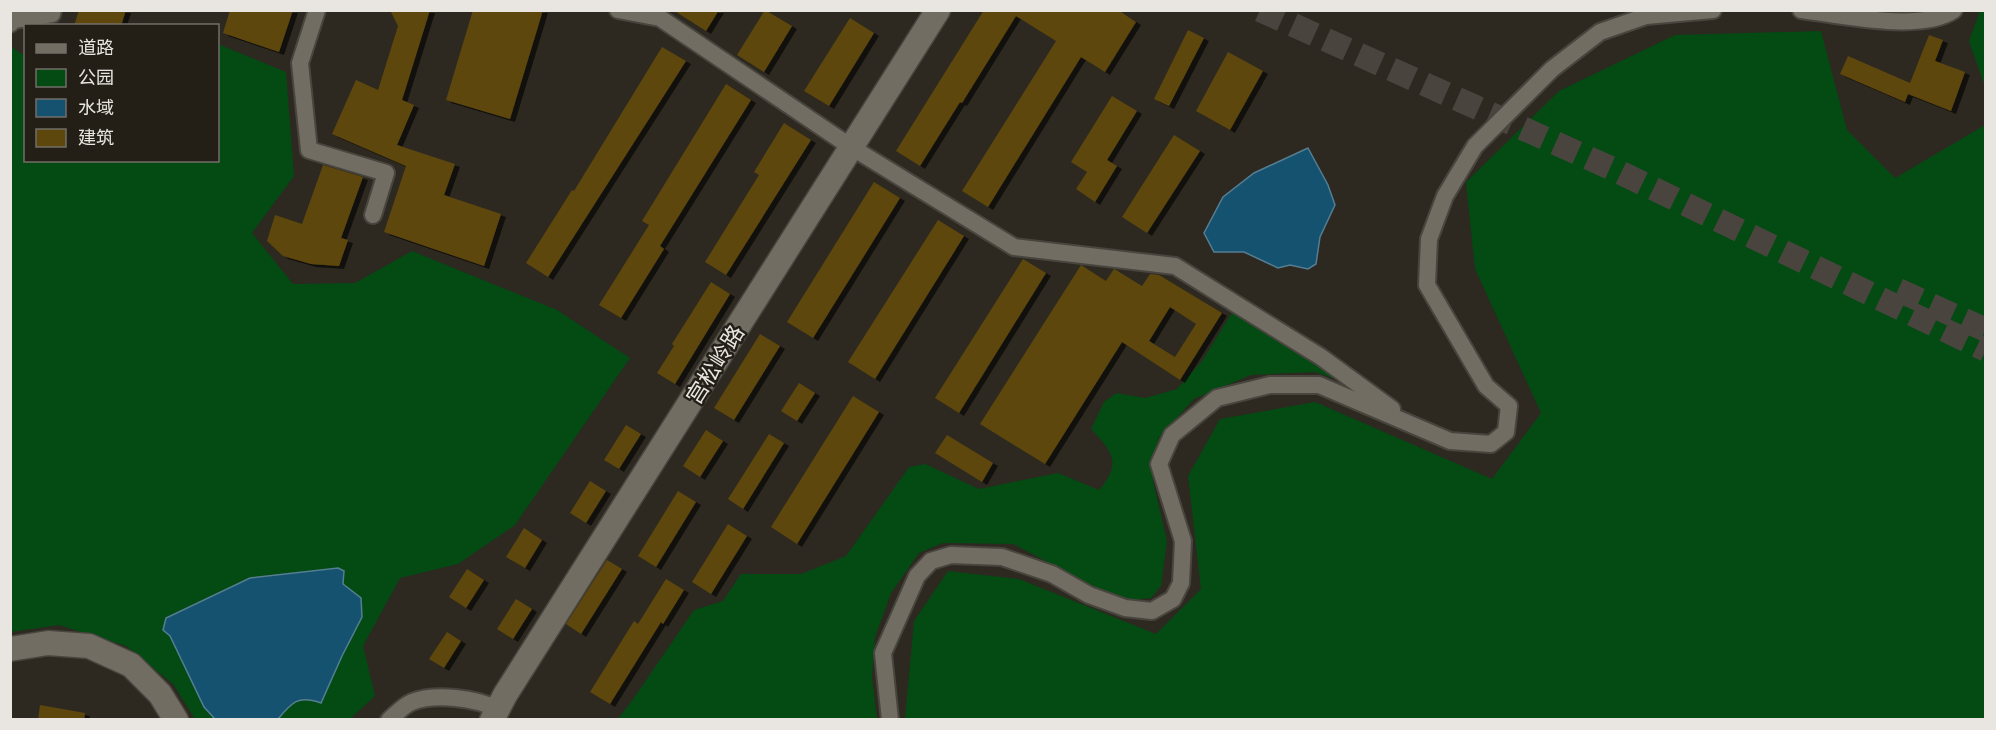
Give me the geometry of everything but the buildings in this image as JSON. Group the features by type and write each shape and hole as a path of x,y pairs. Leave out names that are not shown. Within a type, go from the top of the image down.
{"street":[{"path":"10,24 14,20 52,14 53,10"},
{"path":"317,10 300,63 309,150 386,174 374,215"},
{"path":"618,10 663,14 851,147 1014,248 1175,266 1321,357 1394,410 1450,441"},
{"name":"宫松岭路","path":"495,714 938,10"},
{"path":"890,720 883,653 917,576 931,561 951,555 1002,557 1052,574 1089,595 1125,608 1152,611 1173,599 1181,583 1183,541 1160,464 1172,435 1217,398 1270,385 1319,385 1450,441 1491,444 1506,432 1509,406 1486,386 1427,285 1429,239 1445,196 1475,146 1552,69 1600,32 1646,16 1713,10"},
{"path":"1801,10 1908,23 1945,17 1954,10"},
{"path":"10,649 48,643 89,646 131,665 160,694 176,720"},
{"path":"389,720 410,702 440,696 488,704 495,714"}],"green space":[{"path":"1980,11 1985,11 1985,87 1969,41"},
{"path":"1821,31 1847,130 1895,178 1985,125 1985,719 905,719 914,621 948,571 1019,579 1156,634 1201,589 1188,476 1220,419 1315,402 1492,479 1541,413 1475,269 1466,182 1559,91 1675,35"},
{"path":"219,44 286,72 294,176 252,233 293,284 355,283 412,251 557,310 630,358 515,525 458,564 400,578 363,646 375,696 350,719 195,719 173,684 126,646 59,625 11,632 10,46 24,55 24,162 219,162"},
{"path":"1233,311 1356,386 1315,372 1251,375 1194,399 1158,439 1153,481 1167,541 1161,586 1151,598 1122,601 1013,544 943,543 919,553 891,593 875,637 872,677 877,719 617,720 694,610 723,601 741,574 801,574 846,556 909,467 925,464 979,489 1058,473 1099,490 1111,472 1112,465 1112,458 1105,444 1091,429 1104,402 1116,393 1145,398 1177,389 1202,361"}],"water":[{"path":"1308,148 1328,185 1335,205 1320,237 1316,264 1308,269 1290,265 1278,268 1244,252 1214,252 1204,233 1223,197 1254,173"},
{"path":"338,568 344,571 343,584 361,598 362,617 321,703 301,700 287,708 278,719 215,719 204,707 170,636 163,630 166,618 250,578"}],"tunnel":[{"path":"1260,10 1613,169 1986,350"},
{"path":"1898,290 1986,330"}]}
